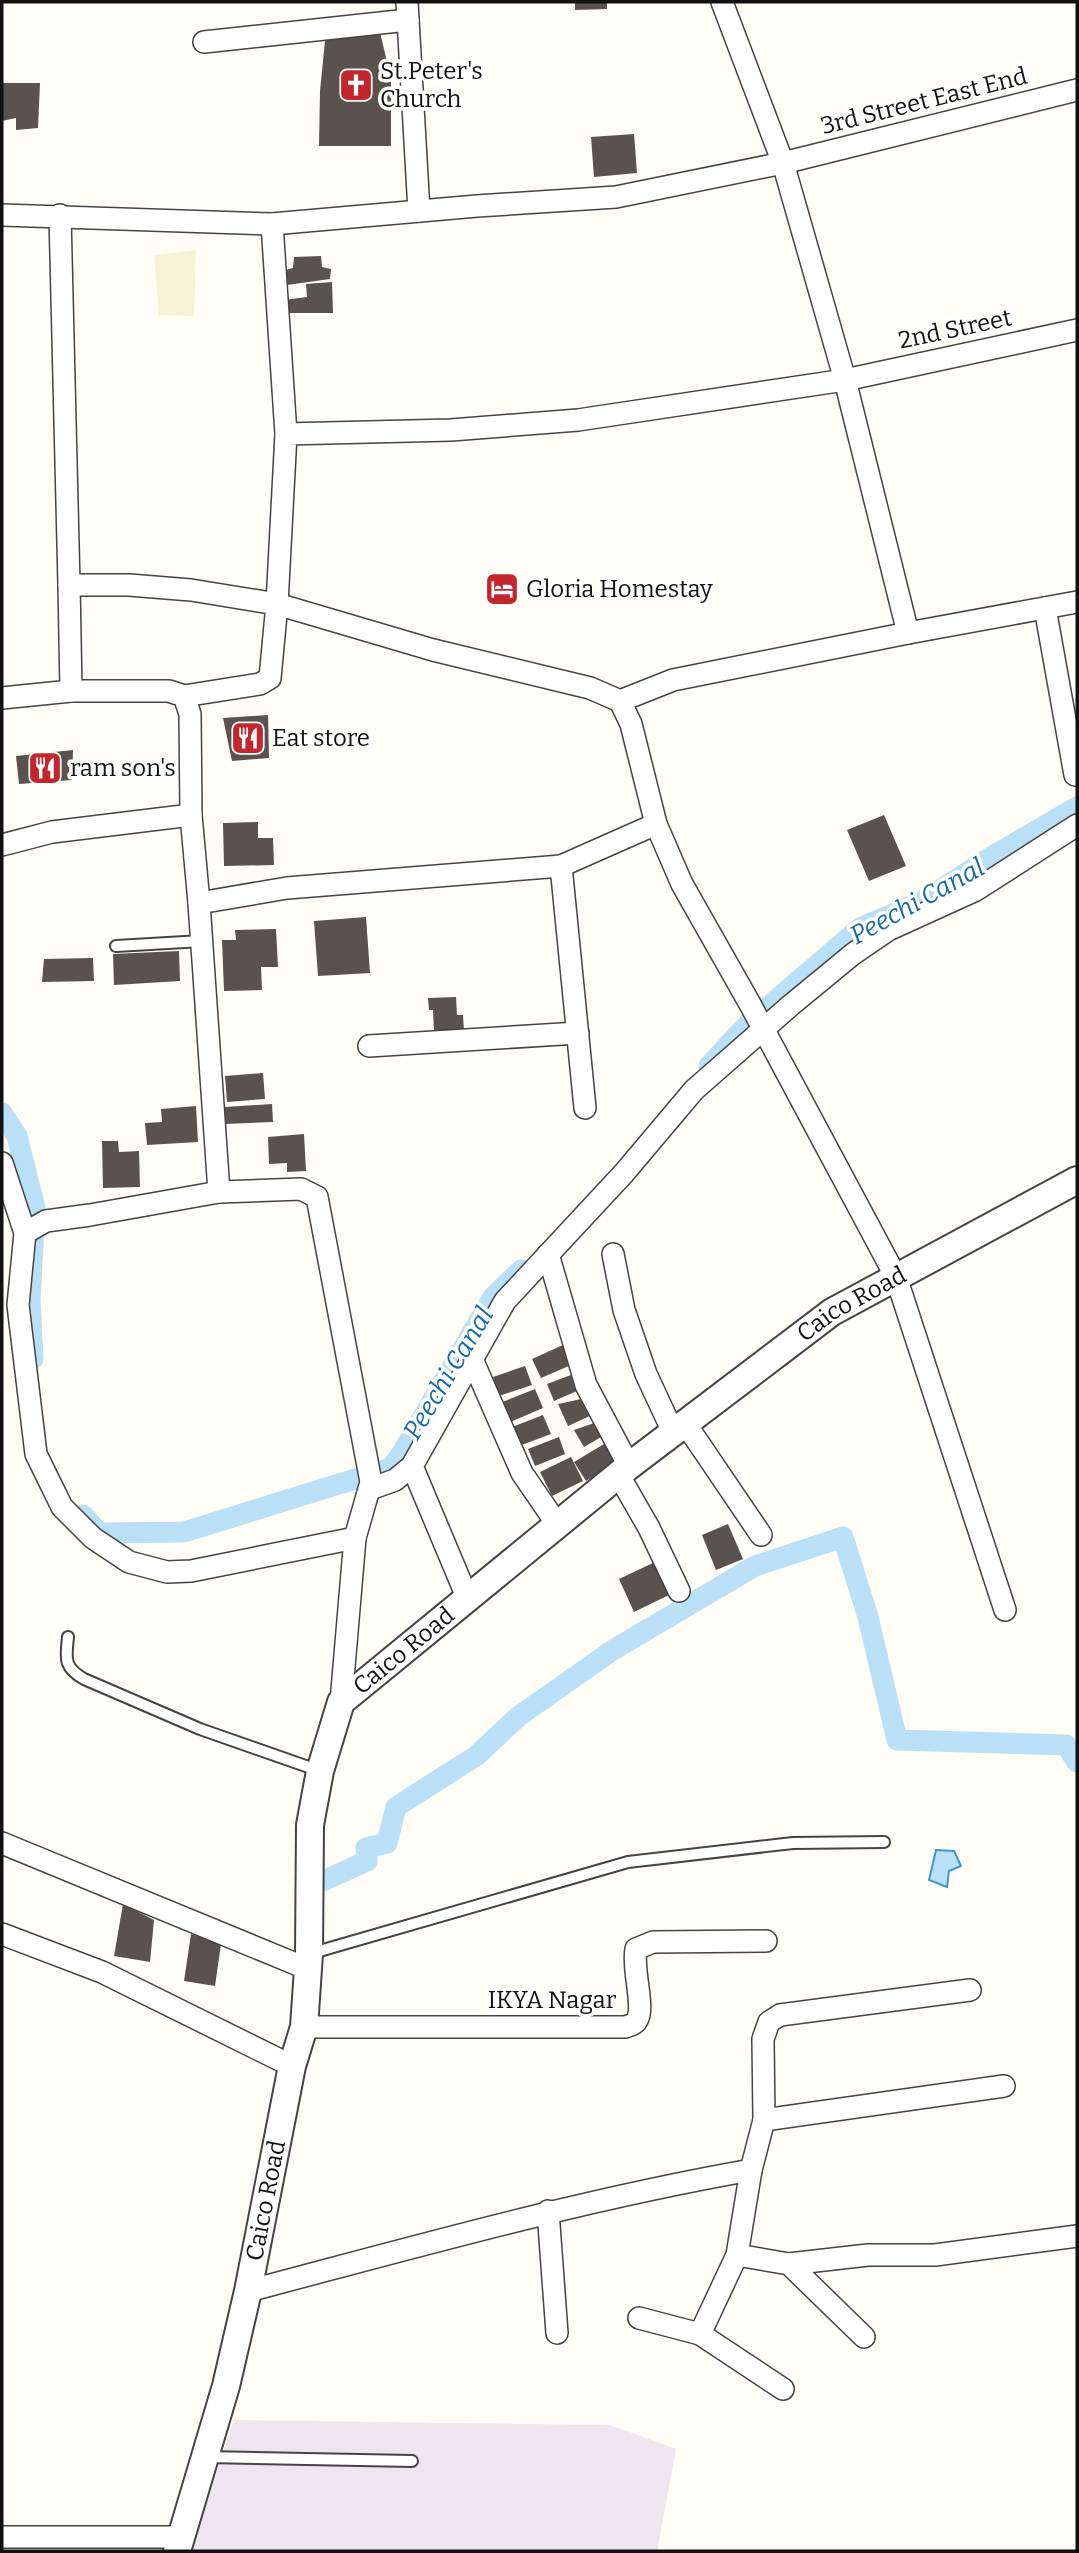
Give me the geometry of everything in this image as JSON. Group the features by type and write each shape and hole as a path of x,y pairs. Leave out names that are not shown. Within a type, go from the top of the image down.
{"street":[{"path":"722,2 783,163 845,380 908,633"},
{"path":"204,42 408,11 419,211"},
{"name":"3rd Street East End","path":"2,215 272,224 616,197 783,163 1077,90"},
{"path":"61,215 71,691"},
{"path":"2,698 71,691 169,691 184,696 260,684 270,678 277,604 286,434 272,224"},
{"name":"2nd Street","path":"286,434 451,430 578,421 845,380 1077,330"},
{"path":"69,585 191,590 277,604 433,650 590,688 620,701 631,724 656,824 682,884 896,1277 1005,1610"},
{"path":"620,701 673,680 1077,602"},
{"path":"1045,608 1075,775"},
{"path":"184,696 190,714 191,815 200,903 219,1192"},
{"path":"2,845 52,832 191,815"},
{"path":"200,903 287,888 561,866 656,824"},
{"path":"370,1486 394,1480 412,1466 505,1301 624,1172 757,1019 887,930 976,890 1077,825"},
{"path":"561,866 586,1108"},
{"path":"369,1046 578,1033"},
{"path":"2,1163 25,1233 18,1305 36,1454 62,1507 93,1538 129,1562 167,1572 191,1572 355,1538"},
{"name":"Caico Road","path":"179,2544 226,2386 248,2291 292,2066 304,2027 310,1825 320,1771 341,1702 623,1470 832,1312 1077,1180"},
{"path":"25,1233 46,1221 219,1192 301,1189 317,1198 368,1461 370,1486 355,1538 341,1702"},
{"path":"548,1254 586,1385 679,1591"},
{"path":"613,1254 624,1310 646,1374 679,1428 761,1535"},
{"path":"472,1359 522,1473 557,1524"},
{"path":"412,1466 467,1597"},
{"path":"2,1843 308,1961"},
{"path":"2,1934 102,1972 292,2066"},
{"name":"IKYA Nagar","path":"304,2027 625,2027 638,2020 633,1961 636,1949 641,1945 653,1942 766,1941"},
{"path":"701,2334 737,2255 751,2170 764,2120 763,2039 769,2022 780,2015 970,1990"},
{"path":"764,2120 1004,2086"},
{"path":"248,2291 548,2211 751,2170"},
{"path":"548,2211 557,2333"},
{"path":"737,2255 789,2264 868,2255 935,2255 1077,2236"},
{"path":"789,2264 864,2337"},
{"path":"639,2318 701,2334 783,2389"},
{"path":"2,2537 179,2544"}],"lane":[{"path":"116,946 202,941"},
{"path":"68,1637 68,1665 71,1672 83,1679 200,1729 320,1771"},
{"path":"308,1961 628,1862 793,1843 884,1842"},
{"path":"205,2457 412,2461"}],"shaded area":[{"path":"196,250 194,316 159,315 154,255"},
{"path":"234,2420 610,2425 676,2449 657,2551 190,2551"}],"water":[{"path":"936,1850 954,1851 961,1866 949,1871 947,1887 929,1880"}],"building":[{"path":"575,2 607,2 607,9 575,10"},
{"name":"St.Peter's Church","path":"379,28 391,79 391,146 319,146 320,91 325,41"},
{"path":"2,83 40,83 38,128 16,130 16,118 2,121"},
{"path":"634,134 637,173 594,177 591,137"},
{"path":"321,256 322,267 331,269 330,279 287,285 286,270 293,268 294,257"},
{"path":"332,282 333,313 283,313 284,300 307,297 306,284"},
{"name":"Eat store","path":"268,715 269,758 232,761 223,718"},
{"name":"ram son's","path":"73,750 72,780 19,784 16,756"},
{"path":"884,815 906,866 869,881 847,830"},
{"path":"258,822 258,838 273,838 274,865 224,866 223,823"},
{"path":"366,917 370,973 318,976 314,921"},
{"path":"276,929 278,967 261,967 262,990 224,991 222,940 236,940 235,930"},
{"path":"179,951 180,981 114,985 113,954"},
{"path":"93,958 94,981 42,982 44,959"},
{"path":"456,997 457,1015 463,1015 464,1031 434,1032 433,1010 429,1010 428,998"},
{"path":"263,1073 265,1099 227,1102 225,1076"},
{"path":"272,1104 273,1122 225,1124 224,1107"},
{"path":"196,1106 198,1142 147,1145 145,1123 162,1122 161,1109"},
{"path":"304,1134 306,1171 287,1172 287,1163 269,1164 268,1137"},
{"path":"102,1141 118,1141 119,1152 139,1151 140,1187 103,1188"},
{"path":"563,1345 571,1365 541,1378 532,1359"},
{"path":"525,1366 532,1385 499,1396 493,1377"},
{"path":"571,1375 577,1391 554,1401 547,1384"},
{"path":"535,1389 543,1408 508,1423 500,1403"},
{"path":"586,1398 592,1415 568,1426 558,1404"},
{"path":"543,1415 551,1434 519,1446 512,1427"},
{"path":"597,1422 603,1436 584,1447 574,1430"},
{"path":"559,1437 565,1454 535,1466 528,1449"},
{"path":"604,1444 616,1462 586,1481 574,1462"},
{"path":"571,1457 583,1481 552,1496 540,1472"},
{"path":"728,1524 743,1559 716,1570 702,1535"},
{"path":"655,1562 671,1594 634,1612 619,1579"},
{"path":"123,1904 154,1920 150,1962 114,1956"},
{"path":"191,1934 221,1944 215,1986 184,1981"}],"waterway":[{"name":"Peechi Canal","path":"709,1066 747,1025 860,928 921,902 1077,807"},
{"name":"Peechi Canal","path":"2,1113 17,1136 35,1208 30,1300 33,1359"},
{"name":"Peechi Canal","path":"83,1515 99,1533 184,1532 391,1468 493,1297 521,1270"},
{"path":"323,1881 367,1861 366,1848 387,1843 396,1807 476,1756 519,1716 613,1650 755,1566 843,1537 868,1617 897,1740 1066,1745 1077,1762"}],"place":[{"name":"St.Peter's Church","path":"356,85"},
{"name":"Gloria Homestay","path":"502,589"},
{"name":"Eat store","path":"248,738"},
{"name":"ram son's","path":"45,768"}]}
